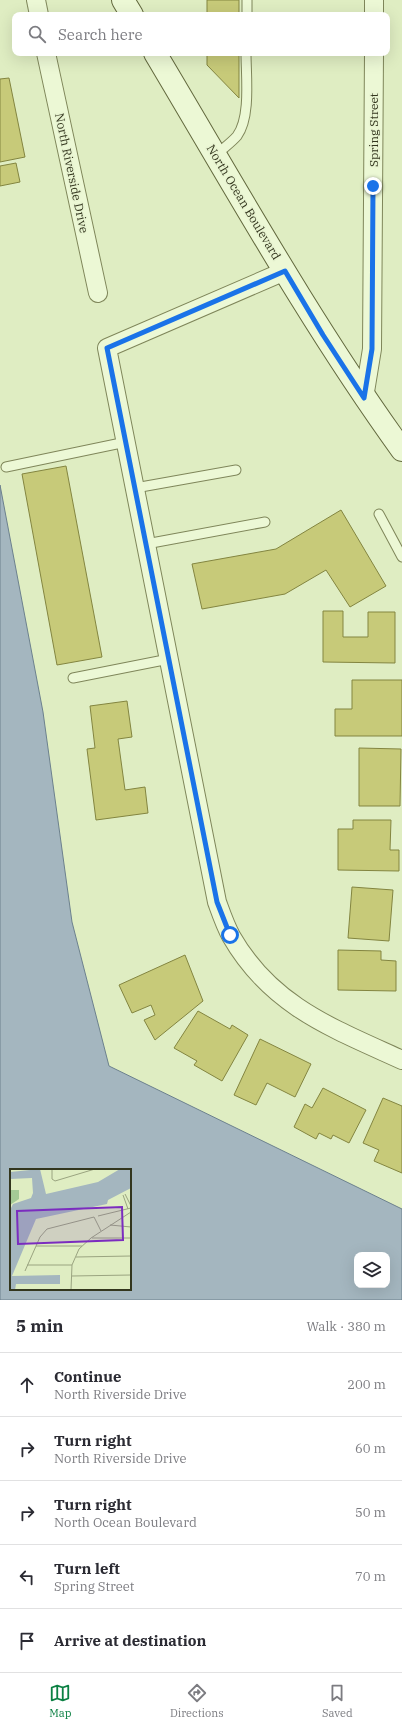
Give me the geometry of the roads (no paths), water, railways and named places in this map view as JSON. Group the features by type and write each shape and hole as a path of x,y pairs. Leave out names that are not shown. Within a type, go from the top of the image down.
{"main road":[{"name":"North Ocean Boulevard","path":"157,56 323,335 364,398 402,450"}],"street":[{"path":"36,0 38,12"},
{"path":"374,0 374,12"},
{"name":"North Riverside Drive","path":"47,56 98,293"},
{"name":"Spring Street","path":"364,398 372,349 374,56"},
{"path":"285,271 107,348 217,902 230,935 250,965 280,996 324,1024 402,1060"}],"lane":[{"path":"247,0 247,12"},
{"path":"216,155 237,136 244,122 246,108 246,56"},
{"path":"6,467 126,442"},
{"path":"135,488 236,470"},
{"path":"379,514 402,557"},
{"path":"146,544 265,522"},
{"path":"73,678 169,659"}]}
